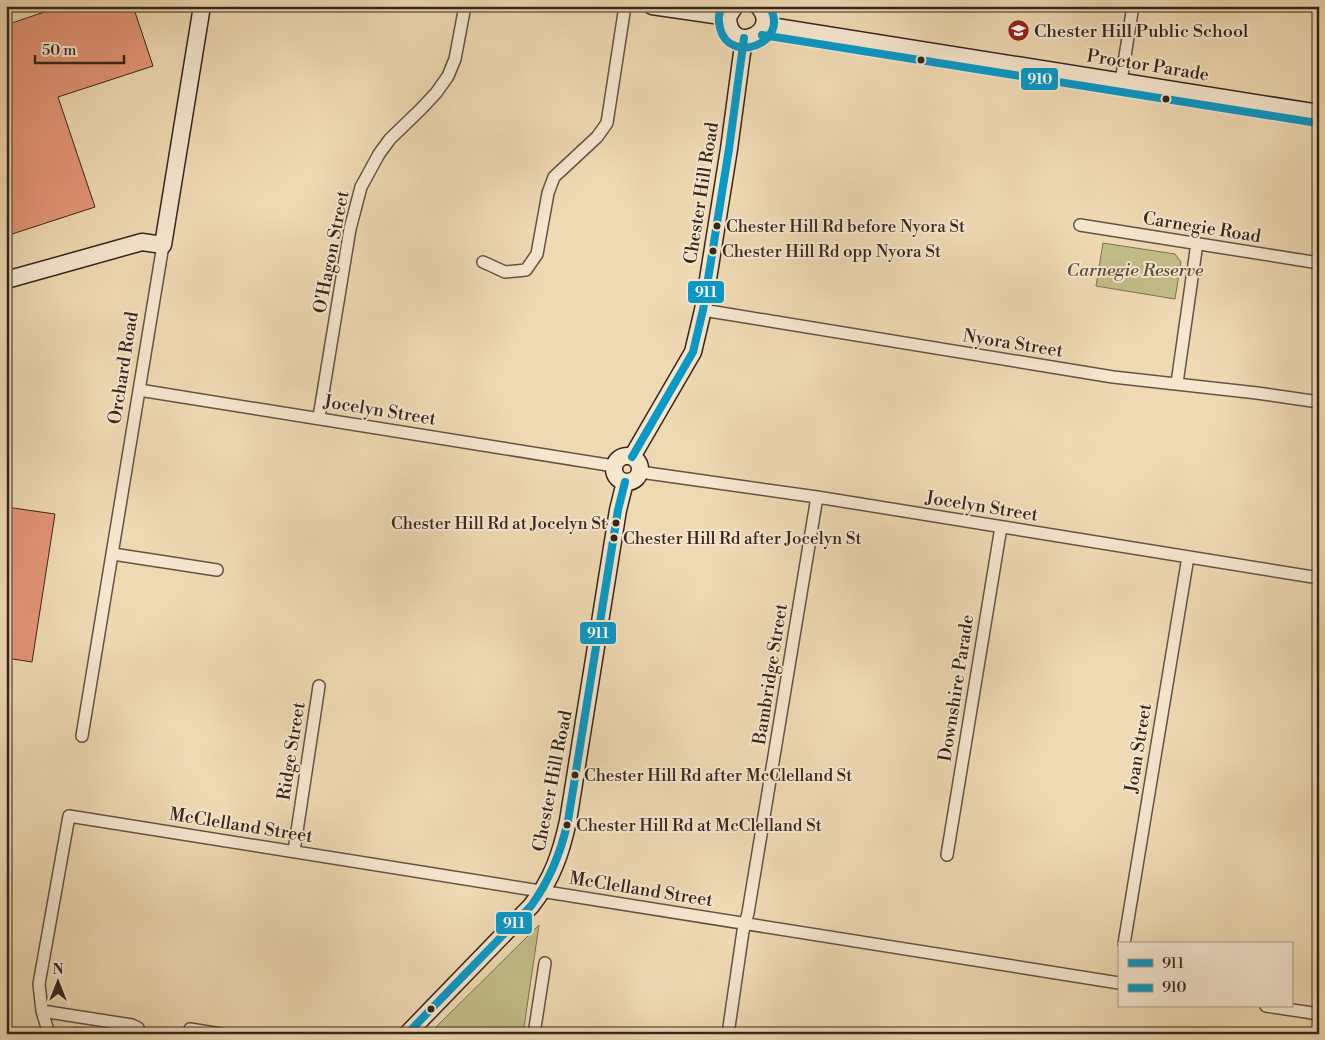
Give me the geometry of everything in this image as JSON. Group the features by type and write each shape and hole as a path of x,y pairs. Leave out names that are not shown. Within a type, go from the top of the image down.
{"street":[{"name":"Orchard Road","path":"82,736 202,6"},
{"name":"O'Hagon Street","path":"319,418 350,229 361,187 379,154 390,139 436,93 448,76 455,59 465,6"},
{"path":"484,262 505,272 526,270 536,254 548,194 554,177 597,137 607,123 625,6"},
{"path":"652,6 732,12 730,29 738,36 744,38 754,37 764,25 763,13 758,6"},
{"path":"1121,81 1133,6"},
{"name":"Proctor Parade","path":"764,25 1319,113"},
{"name":"Chester Hill Road","path":"636,464 692,352 703,310 729,149 744,38"},
{"name":"Carnegie Road","path":"1080,225 1319,263"},
{"path":"6,280 142,242 164,245"},
{"path":"1177,383 1197,244"},
{"name":"Nyora Street","path":"703,310 1112,377 1257,392 1319,402"},
{"name":"Jocelyn Street","path":"139,390 614,466"},
{"path":"627,456 636,464 634,480 625,482 616,476 614,466 621,457 627,456"},
{"name":"Jocelyn Street","path":"636,464 817,497 1319,578"},
{"name":"Chester Hill Road","path":"407,1034 519,920 543,891 558,859 568,821 618,510 625,482"},
{"name":"Bambridge Street","path":"728,1034 817,497"},
{"name":"Downshire Parade","path":"946,854 1001,527"},
{"path":"112,554 217,570"},
{"name":"Joan Street","path":"1124,942 1188,557"},
{"name":"Ridge Street","path":"294,851 319,686"},
{"name":"McClelland Street","path":"42,1011 39,996 41,971 69,816 1118,980"},
{"path":"534,1034 545,963"},
{"path":"1279,1008 1319,1014"},
{"path":"49,1034 42,1011 132,1025 138,1028 140,1034"},
{"path":"190,1029 221,1034"}],"green space":[{"name":"Carnegie Reserve","path":"1103,243 1175,254 1181,262 1175,299 1096,286"},
{"path":"539,925 523,1034 429,1034"},
{"path":"75,1027 114,1032 119,1034 64,1034"}],"building":[{"path":"62,6 133,6 153,66 58,97 95,207 6,236 6,25"},
{"path":"6,507 55,514 32,662 6,658"}],"transit line":[{"name":"910","path":"723,6 719,14 719,22 726,39 735,46 746,47 756,45 766,39 772,30 774,19 769,6"},
{"name":"910","path":"762,35 1317,123"},
{"name":"911","path":"632,457 693,352 703,310 729,149 744,38"},
{"name":"911","path":"407,1034 531,906 544,886 554,865 568,821 618,510 625,482"}],"place":[{"name":"Chester Hill Public School","path":"1018,31"},
{"name":"Chester Hill Rd before Nyora St","path":"717,226"},
{"name":"Chester Hill Rd opp Nyora St","path":"713,251"},
{"name":"Chester Hill Rd at Jocelyn St","path":"616,523"},
{"name":"Chester Hill Rd after Jocelyn St","path":"614,538"},
{"name":"Chester Hill Rd after McClelland St","path":"575,775"},
{"name":"Chester Hill Rd at McClelland St","path":"567,825"}]}
